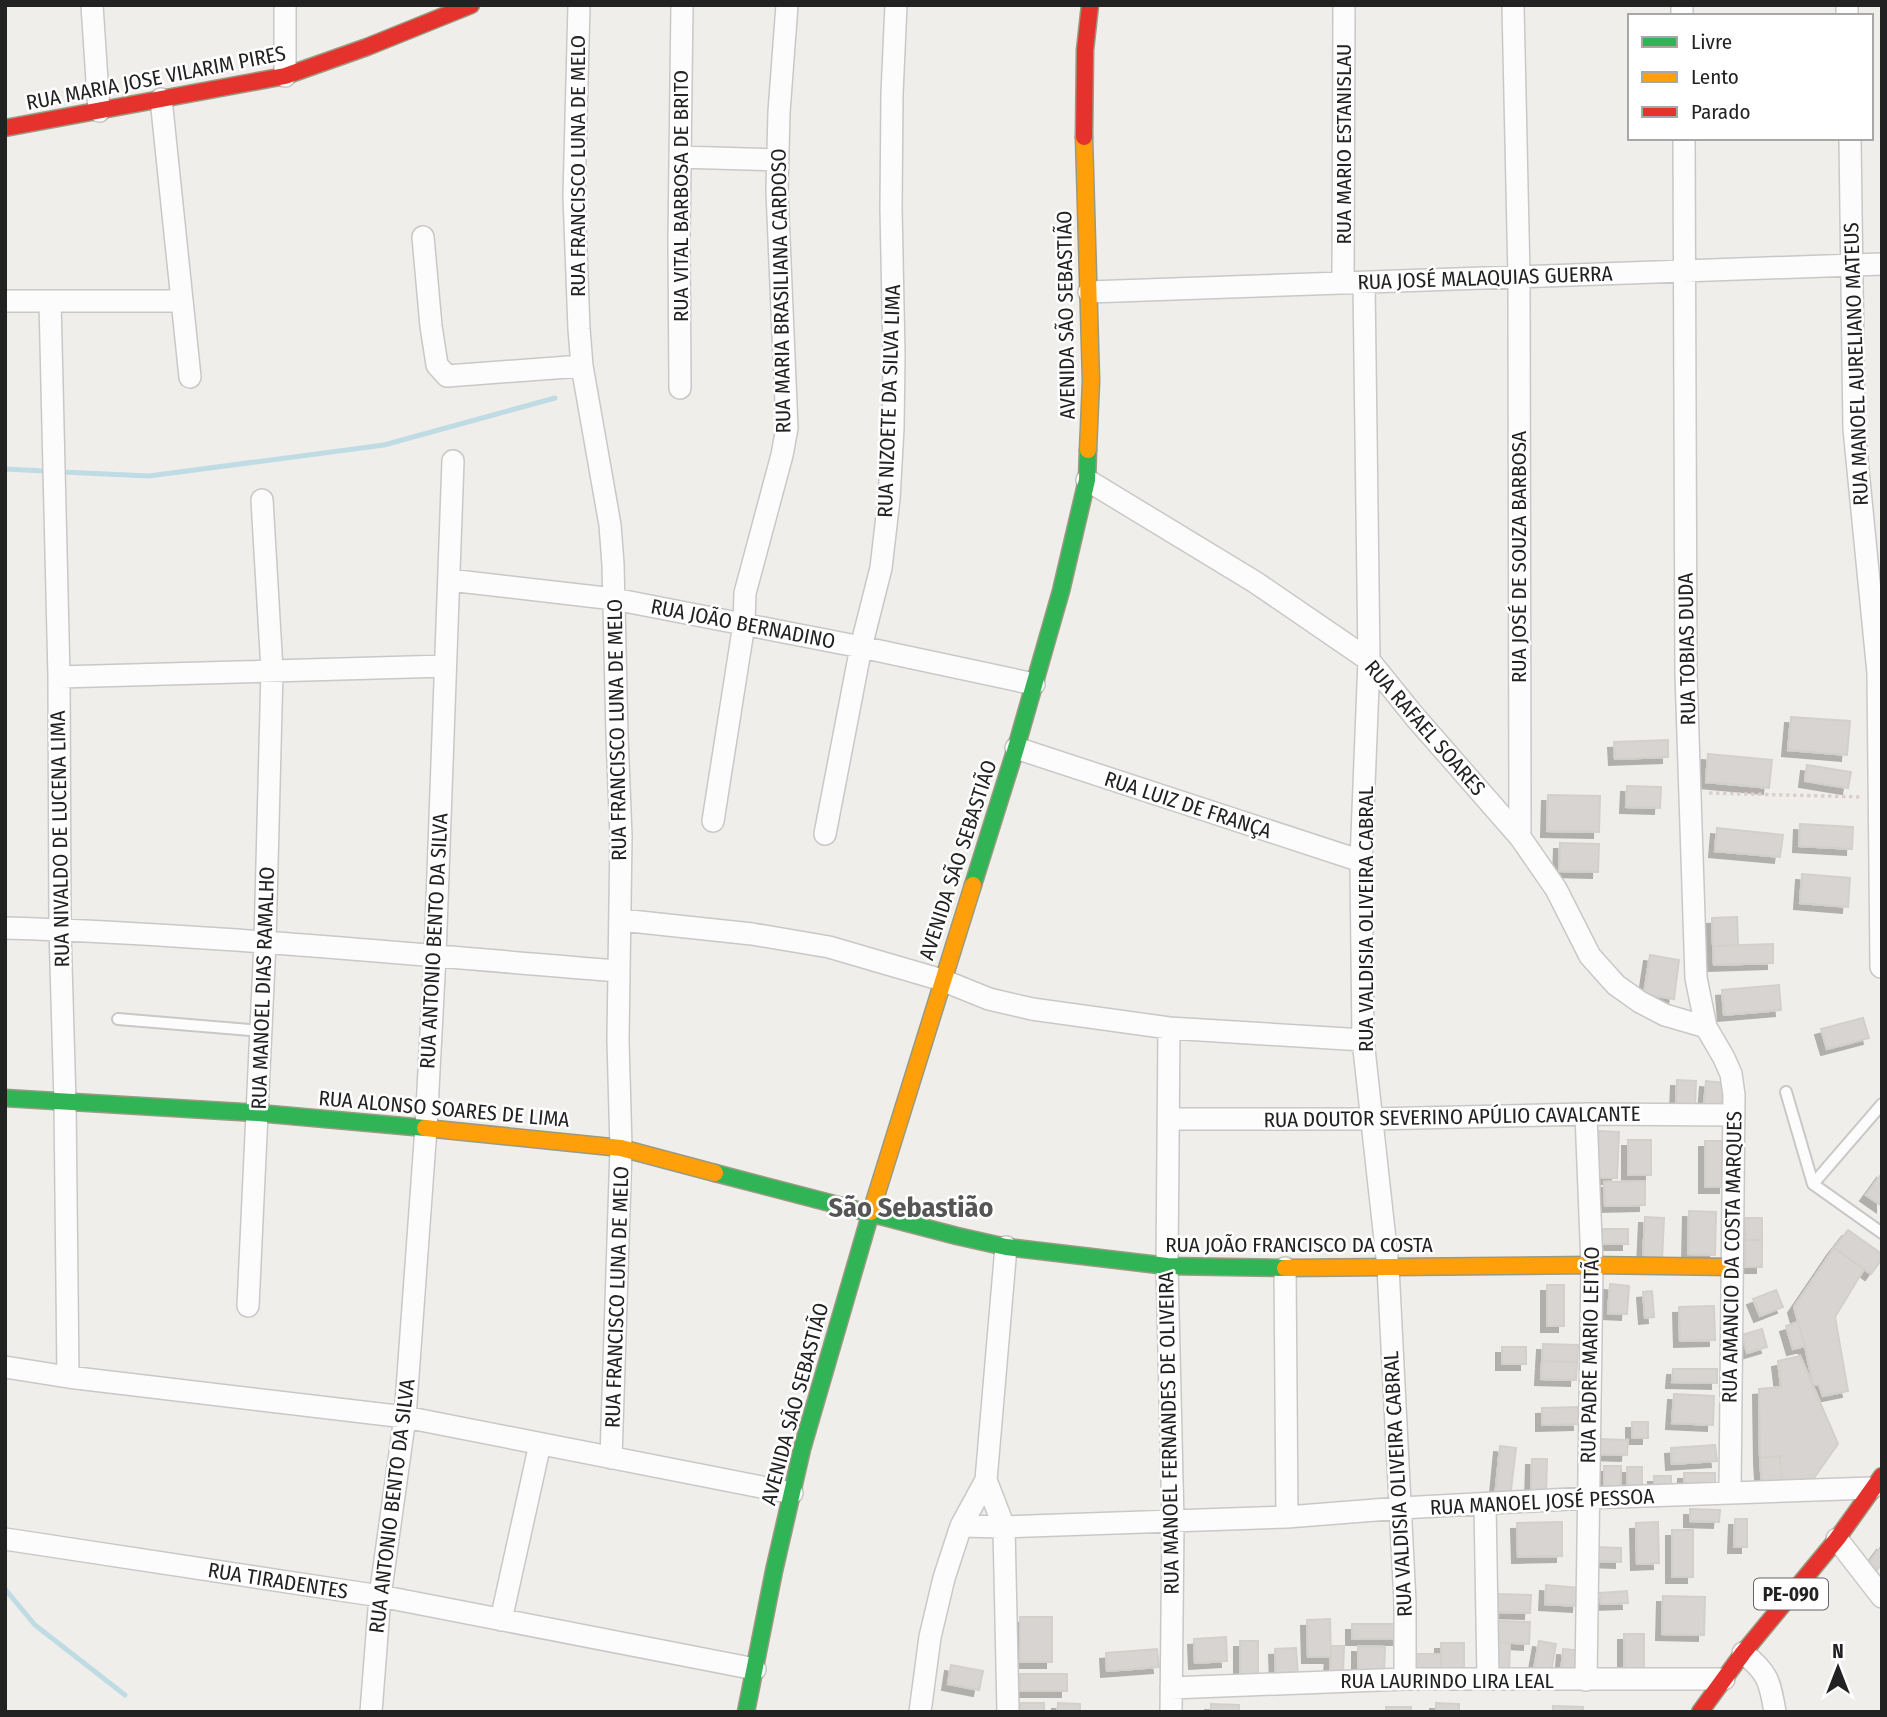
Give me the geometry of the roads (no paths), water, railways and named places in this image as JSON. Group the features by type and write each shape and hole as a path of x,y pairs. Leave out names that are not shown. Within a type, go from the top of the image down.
{"street":[{"path":"92,5 99,111"},
{"path":"285,5 285,76"},
{"name":"RUA FRANCISCO LUNA DE MELO","path":"579,5 574,196 582,366 610,525 621,836 618,1040 621,1148 611,1458"},
{"name":"RUA VITAL BARBOSA DE BRITO","path":"680,388 682,5"},
{"name":"RUA MARIA BRASILIANA CARDOSO","path":"713,821 744,624 744,593 779,468 787,428 777,191 779,112 787,5"},
{"name":"RUA NIZOETE DA SILVA LIMA","path":"825,834 861,647 881,568 890,476 894,355 892,106 897,5"},
{"name":"AVENIDA SÃO SEBASTIÃO","path":"746,1712 802,1449 871,1213 1016,748 1064,580 1087,480 1091,381 1084,167 1085,50 1090,5"},
{"name":"RUA MARIO ESTANISLAU","path":"1344,5 1354,283"},
{"name":"RUA JOSÉ DE SOUZA BARBOSA","path":"1513,5 1518,277 1520,836"},
{"name":"RUA MARIA JOSE VILARIM PIRES","path":"5,128 285,76 367,47 466,7"},
{"path":"161,99 190,377"},
{"name":"RUA TOBIAS DUDA","path":"1684,140 1686,660 1696,978 1706,1027"},
{"name":"RUA MANOEL AURELIANO MATEUS","path":"1850,140 1854,429 1878,673 1881,756 1881,967"},
{"path":"680,157 778,160"},
{"path":"423,237 437,365 447,376 582,366"},
{"name":"RUA JOSÉ MALAQUIAS GUERRA","path":"1089,292 1882,264"},
{"name":"RUA VALDISIA OLIVEIRA CABRAL","path":"1354,283 1369,660 1361,861 1363,1040 1388,1267 1405,1602 1405,1679"},
{"path":"5,301 182,301"},
{"name":"RUA NIVALDO DE LUCENA LIMA","path":"50,301 59,677 60,930 68,1377"},
{"name":"RUA ANTONIO BENTO DA SILVA","path":"371,1712 380,1596 405,1418 426,1128 453,461"},
{"name":"RUA RAFAEL SOARES","path":"1087,480 1255,582 1369,660 1415,717 1520,836 1556,889 1590,956 1616,985 1665,1015 1706,1027"},
{"name":"RUA MANOEL DIAS RAMALHO","path":"248,1306 265,942 272,670 262,500"},
{"name":"RUA JOÃO BERNADINO","path":"449,580 614,599 1034,684"},
{"path":"59,677 445,666"},
{"name":"RUA LUIZ DE FRANÇA","path":"1016,748 1361,861"},
{"path":"621,920 752,933 829,947 943,980 989,999 1021,1006 1170,1028 1363,1040"},
{"path":"5,928 265,942 619,971"},
{"name":"RUA AMANCIO DA COSTA MARQUES","path":"1706,1027 1731,1074 1734,1095 1730,1493"},
{"name":"RUA MANOEL FERNANDES DE OLIVEIRA","path":"1170,1028 1167,1266 1173,1522 1171,1712"},
{"name":"RUA ALONSO SOARES DE LIMA","path":"5,1098 258,1113 621,1148 871,1213"},
{"name":"RUA PADRE MARIO LEITÃO","path":"1586,1114 1592,1265 1586,1680"},
{"name":"RUA DOUTOR SEVERINO APÚLIO CAVALCANTE","path":"1169,1119 1734,1115"},
{"name":"RUA JOÃO FRANCISCO DA COSTA","path":"871,1213 1006,1247 1167,1266 1731,1267"},
{"path":"920,1712 930,1637 944,1578 961,1527 986,1480 1006,1247"},
{"path":"1285,1268 1286,1517"},
{"path":"5,1367 405,1418 792,1493"},
{"path":"500,1620 540,1444"},
{"path":"986,1480 1004,1527 1008,1712"},
{"name":"RUA MANOEL JOSÉ PESSOA","path":"961,1527 1286,1517 1401,1508 1730,1493 1877,1482"},
{"name":"PE-090","path":"1700,1712 1743,1653 1837,1539 1877,1482"},
{"path":"1485,1504 1488,1679"},
{"name":"RUA TIRADENTES","path":"5,1539 380,1596 755,1669"},
{"path":"1837,1539 1882,1597"},
{"path":"1743,1653 1760,1666 1771,1687 1775,1712"},
{"name":"RUA LAURINDO LIRA LEAL","path":"1171,1688 1405,1679 1724,1679"}],"lane":[{"path":"118,1018 261,1031"},
{"path":"1786,1092 1813,1184 1882,1233"},
{"path":"1813,1184 1882,1104"}],"waterway":[{"path":"62,472 149,476 384,445 555,398"},
{"path":"5,469 44,471"},
{"path":"5,1589 35,1625 125,1695"}],"district":[{"name":"São Sebastião","path":"911,1207"}]}
